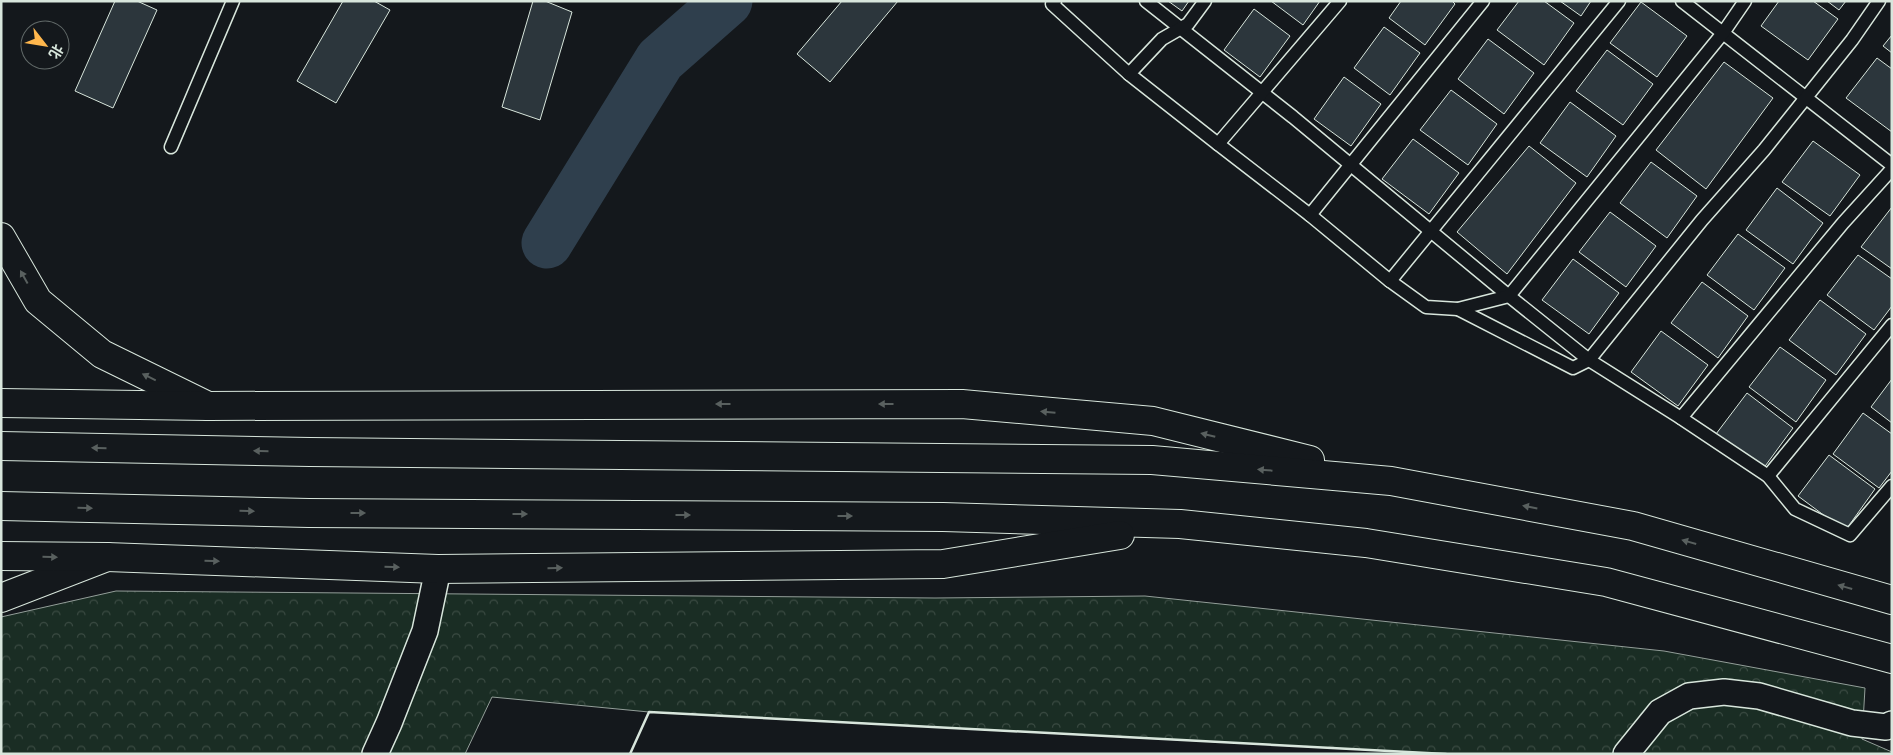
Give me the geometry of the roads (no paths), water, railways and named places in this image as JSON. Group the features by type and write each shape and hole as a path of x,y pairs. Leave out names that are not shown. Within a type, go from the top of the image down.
{"main road":[{"path":"1,237 38,301 102,354 208,406"},
{"path":"1,403 208,406 962,404 1153,421 1391,481 1633,526 1892,600"},
{"path":"1,446 310,452 1152,460 1391,481"},
{"path":"1,506 309,512 943,517 1180,524 1366,543 1606,582 1892,659"},
{"path":"1,556 107,557 438,569 943,564 1180,524"},
{"path":"1,598 107,557"}],"street":[{"path":"375,754 425,631 438,569"},
{"path":"1626,754 1660,712 1689,696 1724,692 1759,696 1852,723 1886,727 1892,724"}],"lane":[{"path":"171,147 233,1"},
{"path":"1055,1 1052,4 1129,74 1310,214 1390,281 1426,307 1458,309 1508,296 1723,33 1745,1"},
{"path":"1146,1 1263,94 1508,296 1590,360 1682,418 1768,476 1795,509 1850,534 1892,486"},
{"path":"1129,74 1162,38 1188,24 1206,1"},
{"path":"1218,144 1263,94 1340,1"},
{"path":"1310,214 1351,166 1483,1"},
{"path":"1390,281 1620,1"},
{"path":"1682,1 1892,165"},
{"path":"1458,309 1573,368 1590,360 1702,220 1764,150 1852,40 1879,1"},
{"path":"1682,418 1843,223 1892,169"},
{"path":"1768,476 1892,325"}],"waterway":[{"path":"547,243 660,60 727,1"}]}
